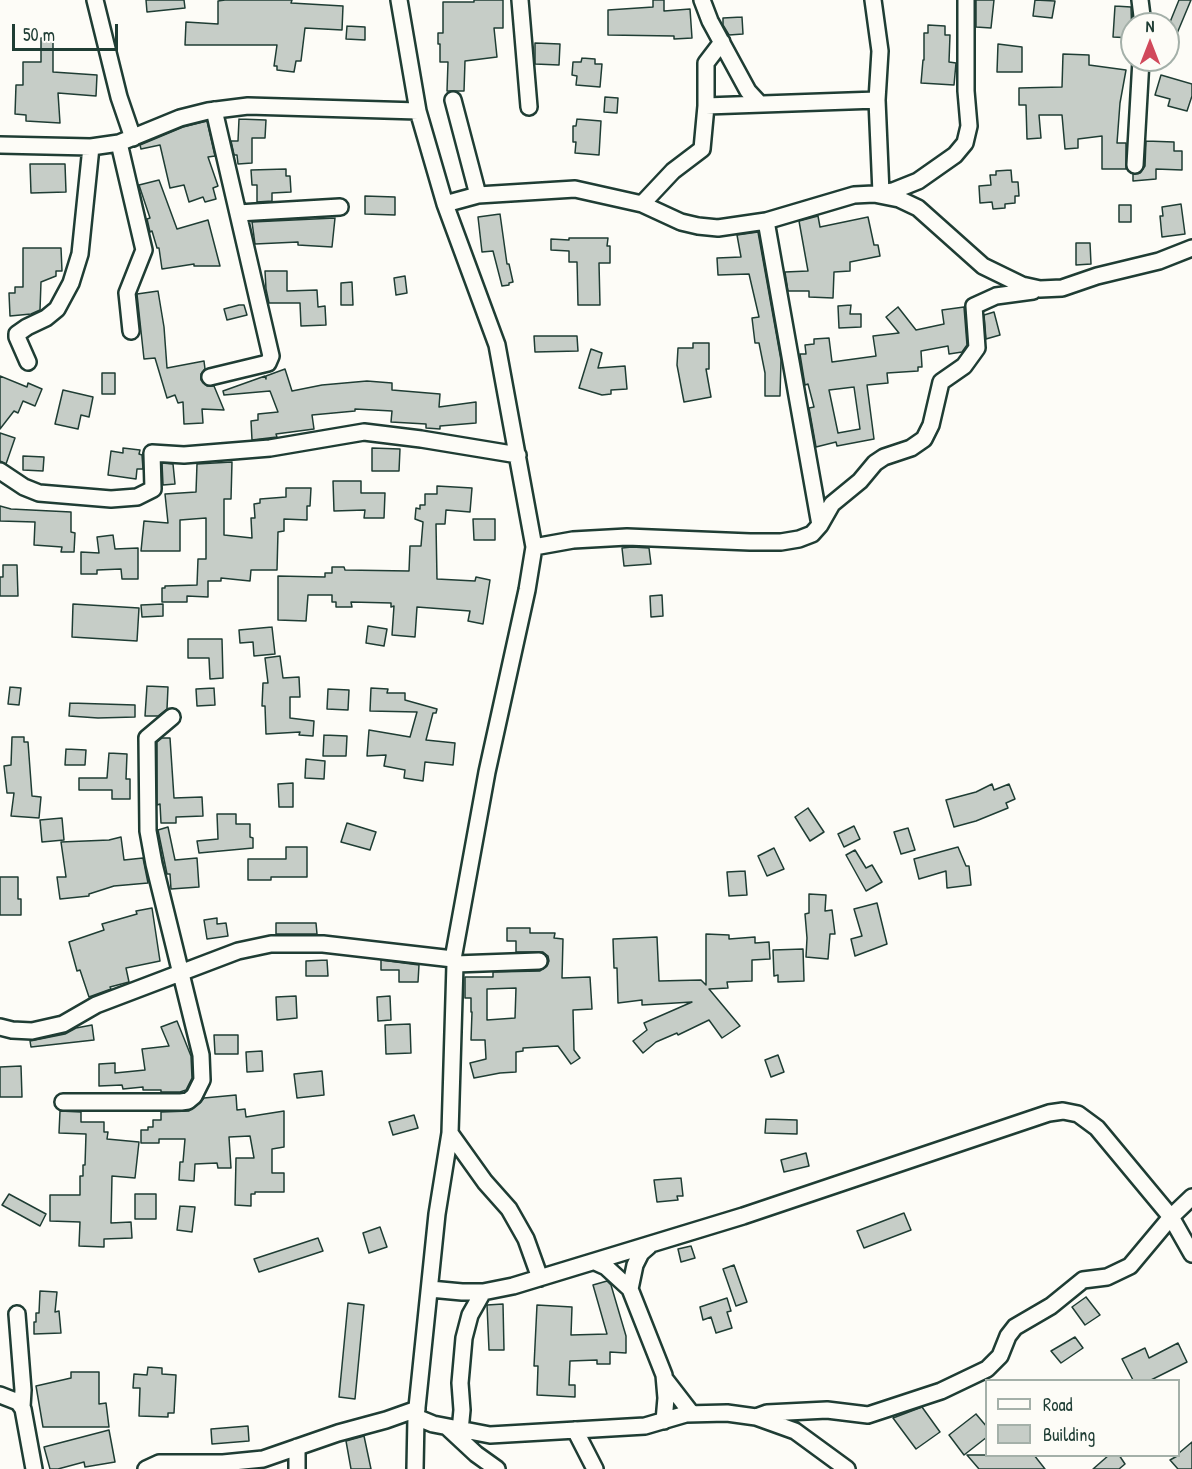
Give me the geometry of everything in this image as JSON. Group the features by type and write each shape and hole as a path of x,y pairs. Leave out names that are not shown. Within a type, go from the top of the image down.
{"street":[{"path":"95,0 119,97 144,250 127,293 131,331"},
{"path":"399,0 418,111 446,204 497,345 534,547 527,590 487,772 454,961 450,1133 437,1214 416,1413 416,1469"},
{"path":"520,0 529,107"},
{"path":"702,0 710,21 748,91 760,105"},
{"path":"873,0 880,51 877,100 878,193"},
{"path":"446,204 478,195 575,189 642,204 681,222 718,228 766,221 854,195 893,191 918,182 955,155 965,143 969,126 966,91 966,0"},
{"path":"642,204 673,171 702,149 706,106 706,63 723,42"},
{"path":"1135,165 1140,72"},
{"path":"453,100 478,195"},
{"path":"706,106 877,100"},
{"path":"0,146 91,147 126,140 180,118 214,110 248,106 418,111"},
{"path":"210,376 268,363 271,360 270,346 214,110"},
{"path":"28,362 17,334 46,318 57,309 71,283 80,254 91,147"},
{"path":"878,193 918,208 983,266 1022,285 1040,289"},
{"path":"238,213 340,207"},
{"path":"766,221 820,525"},
{"path":"534,547 573,540 627,537 781,542 806,537 820,525 832,504 860,481 875,464 884,457 911,448 924,439 931,425 941,382 964,366 977,348 974,306 996,296 1062,288 1097,276 1159,261 1192,248"},
{"path":"0,471 24,487 39,493 111,499 137,496 153,489 152,453 184,455 270,448 364,432 518,455"},
{"path":"63,1102 170,1104 188,1101 194,1096 202,1080 203,1069 148,831 147,738 172,717"},
{"path":"0,1027 32,1031 63,1024 96,1005 238,951 271,944 323,944 454,961 539,961"},
{"path":"430,1288 483,1292 513,1286 649,1246 1049,1113 1064,1111 1078,1114 1097,1128 1171,1218 1192,1254"},
{"path":"450,1133 485,1182 509,1209 526,1239 540,1278"},
{"path":"756,1417 767,1413 827,1410 868,1415 940,1391 977,1374 993,1364 1000,1356 1008,1336 1015,1327 1051,1306 1083,1280 1107,1277 1130,1266 1192,1197"},
{"path":"630,1289 635,1265 641,1253 649,1246"},
{"path":"595,1262 606,1267 630,1289 665,1379 692,1414"},
{"path":"454,1429 462,1410 460,1383 464,1338 470,1316 483,1292"},
{"path":"17,1314 24,1390 22,1407 34,1469"},
{"path":"664,1421 665,1379"},
{"path":"0,1395 18,1402 22,1407"},
{"path":"146,1469 159,1463 223,1463 263,1459 338,1433 416,1413 454,1429 490,1435 645,1426 692,1414 727,1413 756,1417 795,1431 847,1469"},
{"path":"454,1429 476,1454 497,1469"},
{"path":"574,1430 595,1469"},
{"path":"297,1447 297,1469"}],"building":[{"path":"146,0 184,0 185,8 147,12"},
{"path":"292,0 291,3 343,6 342,30 305,28 301,61 296,61 294,72 277,70 277,66 274,66 277,45 185,45 186,22 218,24 218,1"},
{"path":"474,0 503,0 503,28 494,28 497,57 465,61 464,91 447,91 448,62 440,62 440,44 438,44 438,33 443,33 443,2 474,2"},
{"path":"653,0 664,0 664,11 690,9 692,38 608,35 608,10 653,7"},
{"path":"976,0 994,0 991,28 976,27"},
{"path":"1035,0 1055,1 1052,18 1033,16"},
{"path":"1179,0 1191,0 1180,26 1180,12 1174,12"},
{"path":"1115,6 1131,7 1131,12 1120,12 1120,37 1113,37"},
{"path":"742,17 743,34 729,35 723,25 723,18"},
{"path":"928,25 945,26 945,35 950,35 949,62 956,63 954,85 921,83 924,33 928,33"},
{"path":"347,26 365,27 365,40 346,39"},
{"path":"41,38 53,38 53,72 97,75 96,96 58,93 60,123 26,121 26,115 15,114 16,85 23,85 23,62 41,62"},
{"path":"535,43 560,44 559,65 535,64"},
{"path":"998,44 1022,47 1022,72 997,72"},
{"path":"1063,54 1089,55 1089,65 1126,72 1120,103 1117,143 1126,143 1126,169 1102,169 1102,136 1078,139 1078,148 1065,149 1062,115 1039,115 1041,138 1027,139 1026,105 1019,105 1019,88 1062,87"},
{"path":"582,58 595,59 595,64 602,64 600,87 576,85 577,76 572,75 573,62 581,62"},
{"path":"1161,75 1192,84 1192,96 1187,111 1168,106 1170,99 1155,95"},
{"path":"605,97 618,98 617,113 604,112"},
{"path":"239,119 266,120 265,138 252,138 252,163 238,164 237,155 234,155 231,141 238,141"},
{"path":"577,119 601,121 599,155 575,153 576,142 573,142 573,126 576,126"},
{"path":"207,121 215,156 208,157 218,186 213,188 216,199 205,202 203,197 189,202 184,185 170,188 160,145 141,149 140,145 183,127"},
{"path":"1146,141 1174,142 1174,151 1182,151 1182,170 1156,169 1156,179 1133,181 1133,174 1140,173 1145,166"},
{"path":"30,164 65,164 66,192 31,193"},
{"path":"286,169 286,176 290,176 291,192 272,193 272,201 257,202 257,185 252,185 251,170"},
{"path":"1011,170 1012,182 1018,182 1019,196 1015,196 1015,203 1005,204 1005,208 993,209 992,202 980,203 979,186 991,185 990,175 996,175 996,171"},
{"path":"159,180 177,229 208,220 220,266 194,266 194,264 162,269 159,248 157,248 152,231 150,232 147,219 150,218 139,185"},
{"path":"365,196 395,197 395,215 365,214"},
{"path":"1181,204 1185,234 1162,237 1160,216 1163,216 1162,207"},
{"path":"1119,205 1131,205 1131,222 1119,222"},
{"path":"500,214 507,264 509,264 513,282 502,286 493,251 482,252 478,217"},
{"path":"818,216 820,227 868,217 874,245 878,245 880,256 850,262 850,271 834,272 833,298 809,297 809,291 788,291 785,272 808,271 799,221"},
{"path":"335,218 332,247 298,245 298,242 255,244 252,222"},
{"path":"758,232 781,360 780,396 765,396 765,373 759,343 755,343 752,318 759,317 749,274 718,275 717,258 741,257 737,235"},
{"path":"569,238 608,238 610,263 599,263 600,305 578,305 577,262 569,262 569,251 551,250 551,239 569,240"},
{"path":"1076,243 1090,243 1091,264 1076,265"},
{"path":"23,248 61,248 62,271 56,271 56,276 41,282 40,310 31,314 10,316 9,293 15,293 15,287 23,287"},
{"path":"265,271 287,271 287,291 317,290 318,307 325,306 326,325 301,326 300,303 269,303"},
{"path":"405,276 407,293 396,295 394,278"},
{"path":"352,282 353,305 341,305 341,283"},
{"path":"158,291 167,368 204,361 205,369 201,374 201,380 207,386 214,386 224,410 202,409 203,423 184,424 183,402 178,403 175,395 167,398 155,358 144,359 137,294"},
{"path":"244,305 247,315 227,320 224,309"},
{"path":"851,305 850,314 861,314 861,327 839,328 838,306"},
{"path":"898,307 916,330 944,324 942,310 964,307 967,345 962,352 949,354 948,346 921,351 922,367 918,367 918,371 887,373 888,383 867,385 874,439 837,446 836,442 816,447 809,408 814,407 808,384 805,385 800,354 806,354 805,345 814,344 814,339 829,338 832,362 876,356 873,336 899,333 886,317","holes":["854,387 860,429 838,433 829,390"]},
{"path":"994,312 1000,335 986,339 984,315"},
{"path":"534,336 577,336 578,351 535,352"},
{"path":"693,343 709,343 709,369 706,369 711,397 684,402 677,365 678,348 693,348"},
{"path":"591,349 602,353 598,368 625,366 627,389 611,390 611,394 602,395 579,388"},
{"path":"285,369 292,391 322,385 367,381 392,383 392,390 440,394 439,407 476,402 476,423 440,426 440,429 426,428 426,424 391,422 392,411 355,409 355,411 312,415 314,429 252,440 251,421 258,420 258,414 278,412 270,391 224,395 223,391 265,376 266,379 266,376"},
{"path":"102,373 115,373 115,394 102,394"},
{"path":"0,376 27,387 28,383 42,389 35,406 23,401 18,413 14,411 0,429"},
{"path":"63,390 93,397 89,417 81,415 78,429 55,424"},
{"path":"0,433 15,438 6,464 0,461"},
{"path":"123,448 140,450 143,469 137,469 136,479 108,475 111,451 123,453"},
{"path":"372,448 400,449 399,471 372,471"},
{"path":"23,456 44,457 43,471 23,470"},
{"path":"232,462 231,499 224,499 224,535 252,538 251,518 255,518 254,504 260,503 260,499 286,497 286,488 311,488 307,520 284,519 284,531 278,532 277,570 251,570 250,581 221,578 221,581 208,581 208,597 187,596 187,602 162,602 162,588 165,586 197,585 198,559 206,559 206,518 180,520 180,551 141,551 144,521 168,523 165,494 196,492 197,464"},
{"path":"162,463 173,464 175,484 163,485"},
{"path":"333,481 361,481 361,493 385,493 384,518 364,518 365,510 334,511"},
{"path":"437,486 472,488 470,512 446,510 445,524 436,524 437,579 475,581 476,577 490,580 483,624 468,621 470,611 417,607 415,637 392,635 394,606 391,607 391,603 351,602 352,607 336,607 336,602 332,602 332,595 308,595 306,621 278,620 278,576 325,577 325,573 332,573 332,567 344,567 345,570 409,571 410,546 421,546 423,522 415,519 416,508 420,509 420,505 425,505 425,494 437,494"},
{"path":"0,506 11,509 71,512 71,532 75,533 74,552 61,552 62,547 34,545 35,522 0,521"},
{"path":"473,519 495,519 495,540 474,540"},
{"path":"113,535 115,549 138,548 138,579 122,579 121,569 97,570 97,574 81,574 81,552 99,553 97,537"},
{"path":"622,548 649,548 651,564 624,566"},
{"path":"3,565 17,565 18,596 0,596 0,577 3,577"},
{"path":"662,595 663,616 651,617 650,596"},
{"path":"73,604 139,608 137,641 72,637"},
{"path":"163,604 163,616 142,617 141,605"},
{"path":"368,626 387,629 384,646 366,643"},
{"path":"272,627 275,654 254,656 253,642 240,643 239,630"},
{"path":"188,639 222,639 223,678 210,679 209,658 188,658"},
{"path":"280,656 283,678 299,677 300,697 290,697 290,718 314,721 313,736 299,735 300,732 266,734 265,706 262,706 263,683 268,683 265,658"},
{"path":"147,686 168,687 167,709 158,716 145,716"},
{"path":"10,687 21,688 19,705 8,704"},
{"path":"214,688 215,705 197,706 196,689"},
{"path":"371,688 388,689 387,693 405,693 405,700 437,709 436,713 433,713 426,740 455,743 453,765 425,762 423,781 404,778 405,770 384,766 386,755 367,756 369,730 410,737 417,712 370,711"},
{"path":"328,689 349,690 348,710 327,709"},
{"path":"70,703 135,705 135,717 69,716"},
{"path":"324,735 347,736 346,756 323,756"},
{"path":"12,737 24,737 24,742 28,742 32,796 41,797 39,818 11,816 14,793 7,793 4,766 11,765"},
{"path":"162,738 170,738 174,798 202,797 203,816 176,817 176,823 161,823 160,804 157,805 157,742"},
{"path":"66,749 86,750 85,765 65,765"},
{"path":"109,753 127,754 126,779 130,779 130,799 112,799 112,790 79,790 79,778 107,778"},
{"path":"306,759 325,761 324,779 305,778"},
{"path":"293,783 293,807 279,807 278,784"},
{"path":"992,784 994,790 1009,784 1015,799 1006,803 1008,808 954,827 946,800 976,792"},
{"path":"808,808 824,832 810,841 795,817"},
{"path":"217,814 236,814 236,824 250,824 253,848 199,853 197,841 218,839"},
{"path":"62,818 64,840 42,842 40,820"},
{"path":"347,823 376,832 370,850 341,842"},
{"path":"854,826 860,839 844,847 838,834"},
{"path":"168,827 175,860 197,858 199,887 171,889 170,874 167,874 158,830"},
{"path":"908,828 915,850 901,854 894,832"},
{"path":"121,837 124,860 143,858 148,883 114,886 89,894 89,896 60,899 57,877 66,877 61,842 109,840"},
{"path":"286,847 307,847 307,877 271,877 271,880 248,880 248,859 286,859"},
{"path":"958,847 966,866 969,866 971,885 947,888 946,871 919,879 914,859"},
{"path":"774,848 784,869 767,876 758,856"},
{"path":"855,850 866,868 872,865 882,882 866,891 846,855"},
{"path":"745,871 747,895 729,896 727,872"},
{"path":"0,877 18,877 21,915 0,915"},
{"path":"809,894 826,895 825,911 832,910 835,934 830,934 828,959 806,957 805,914 809,913"},
{"path":"877,903 887,944 855,956 851,939 862,936 854,909"},
{"path":"152,908 160,961 126,968 129,982 110,987 111,989 89,997 80,970 77,971 69,942 104,930 102,924 137,914 136,911"},
{"path":"217,918 217,924 226,923 228,936 207,939 204,920"},
{"path":"276,923 316,923 317,934 276,934"},
{"path":"507,928 530,928 530,933 555,933 554,938 563,939 562,978 590,977 592,1009 573,1010 574,1050 580,1058 571,1064 558,1046 523,1048 523,1051 516,1052 516,1072 474,1078 470,1063 486,1059 485,1040 471,1040 471,998 465,998 465,977 493,977 493,972 540,971 547,966 549,961 548,956 543,952 516,952 516,941 507,941","holes":["516,988 515,1018 487,1020 487,989"]},
{"path":"706,934 729,935 729,939 755,937 755,943 769,942 770,959 752,960 752,981 727,982 728,988 709,989 740,1026 722,1038 709,1020 678,1035 677,1033 656,1042 643,1053 633,1041 647,1030 644,1023 692,1002 642,1005 642,1000 618,1003 613,939 657,937 659,981 701,980 706,985"},
{"path":"803,949 804,981 778,982 778,975 774,976 773,950"},
{"path":"327,960 328,976 306,976 306,961"},
{"path":"381,960 419,965 418,982 399,982 399,970 381,970"},
{"path":"296,996 297,1018 277,1020 276,997"},
{"path":"390,996 391,1020 378,1021 377,997"},
{"path":"177,1021 191,1056 192,1078 186,1090 161,1092 161,1090 143,1090 143,1087 123,1089 122,1085 99,1086 99,1064 115,1063 115,1073 145,1070 142,1049 169,1046 161,1027"},
{"path":"410,1024 411,1053 386,1054 385,1025"},
{"path":"92,1025 94,1040 31,1047 30,1041 65,1034 76,1028"},
{"path":"214,1035 238,1035 238,1054 215,1054"},
{"path":"262,1051 263,1071 247,1072 246,1052"},
{"path":"778,1055 784,1072 771,1077 765,1060"},
{"path":"21,1066 22,1097 0,1097 0,1067"},
{"path":"322,1071 324,1095 297,1098 294,1074"},
{"path":"236,1095 237,1110 245,1109 246,1117 284,1111 284,1147 272,1149 272,1173 284,1173 284,1192 255,1192 251,1194 251,1206 235,1205 236,1158 254,1158 250,1136 229,1137 231,1168 218,1168 217,1163 195,1164 194,1181 179,1180 185,1139 159,1139 159,1143 141,1143 141,1130 153,1127 153,1120 161,1120 161,1112 189,1111 204,1098"},
{"path":"60,1111 81,1112 81,1122 104,1122 104,1132 108,1132 107,1139 139,1142 135,1178 112,1176 111,1223 131,1222 132,1238 104,1239 104,1247 79,1246 80,1222 50,1221 50,1195 80,1195 80,1176 83,1176 83,1165 85,1165 86,1134 59,1133"},
{"path":"414,1115 418,1128 393,1135 389,1122"},
{"path":"766,1119 797,1120 797,1134 765,1133"},
{"path":"806,1153 809,1166 784,1172 781,1160"},
{"path":"681,1178 683,1196 677,1196 678,1200 657,1202 654,1180"},
{"path":"9,1194 46,1214 40,1226 2,1205"},
{"path":"135,1194 156,1194 156,1219 135,1219"},
{"path":"180,1206 195,1207 192,1232 177,1230"},
{"path":"904,1213 911,1230 864,1248 857,1231"},
{"path":"380,1227 387,1247 369,1253 363,1233"},
{"path":"318,1238 323,1251 259,1272 254,1259"},
{"path":"691,1246 695,1258 681,1262 678,1249"},
{"path":"734,1265 747,1302 736,1306 723,1269"},
{"path":"607,1281 611,1285 626,1336 626,1353 610,1352 610,1364 597,1364 597,1360 570,1361 569,1385 575,1385 575,1397 537,1395 538,1366 534,1366 537,1305 572,1307 571,1335 607,1334 593,1285"},
{"path":"40,1291 57,1292 55,1312 59,1311 61,1333 34,1334 36,1313 39,1313"},
{"path":"1086,1297 1100,1315 1085,1325 1072,1307"},
{"path":"727,1298 731,1311 727,1312 732,1328 716,1333 711,1317 703,1320 700,1307"},
{"path":"348,1303 364,1305 355,1399 339,1397"},
{"path":"503,1304 504,1350 489,1350 487,1305"},
{"path":"1075,1337 1083,1348 1061,1363 1051,1351"},
{"path":"1178,1343 1187,1362 1153,1379 1132,1379 1122,1359 1145,1348 1149,1358"},
{"path":"148,1367 162,1368 162,1374 176,1375 174,1413 168,1413 168,1417 139,1416 140,1388 133,1388 134,1374 147,1375"},
{"path":"71,1372 99,1372 99,1404 106,1403 109,1427 43,1427 36,1386 71,1378"},
{"path":"922,1407 940,1432 916,1449 893,1418"},
{"path":"976,1414 985,1425 985,1439 964,1455 949,1435"},
{"path":"248,1426 249,1441 212,1444 211,1429"},
{"path":"109,1430 115,1462 85,1467 84,1462 50,1469 44,1447"},
{"path":"364,1436 371,1469 351,1469 346,1441"},
{"path":"1192,1442 1192,1469 1178,1469 1170,1460 1180,1457 1180,1452"},
{"path":"967,1455 1036,1457 1045,1469 979,1469"},
{"path":"1107,1457 1120,1457 1125,1464 1119,1469 1093,1469"}]}
